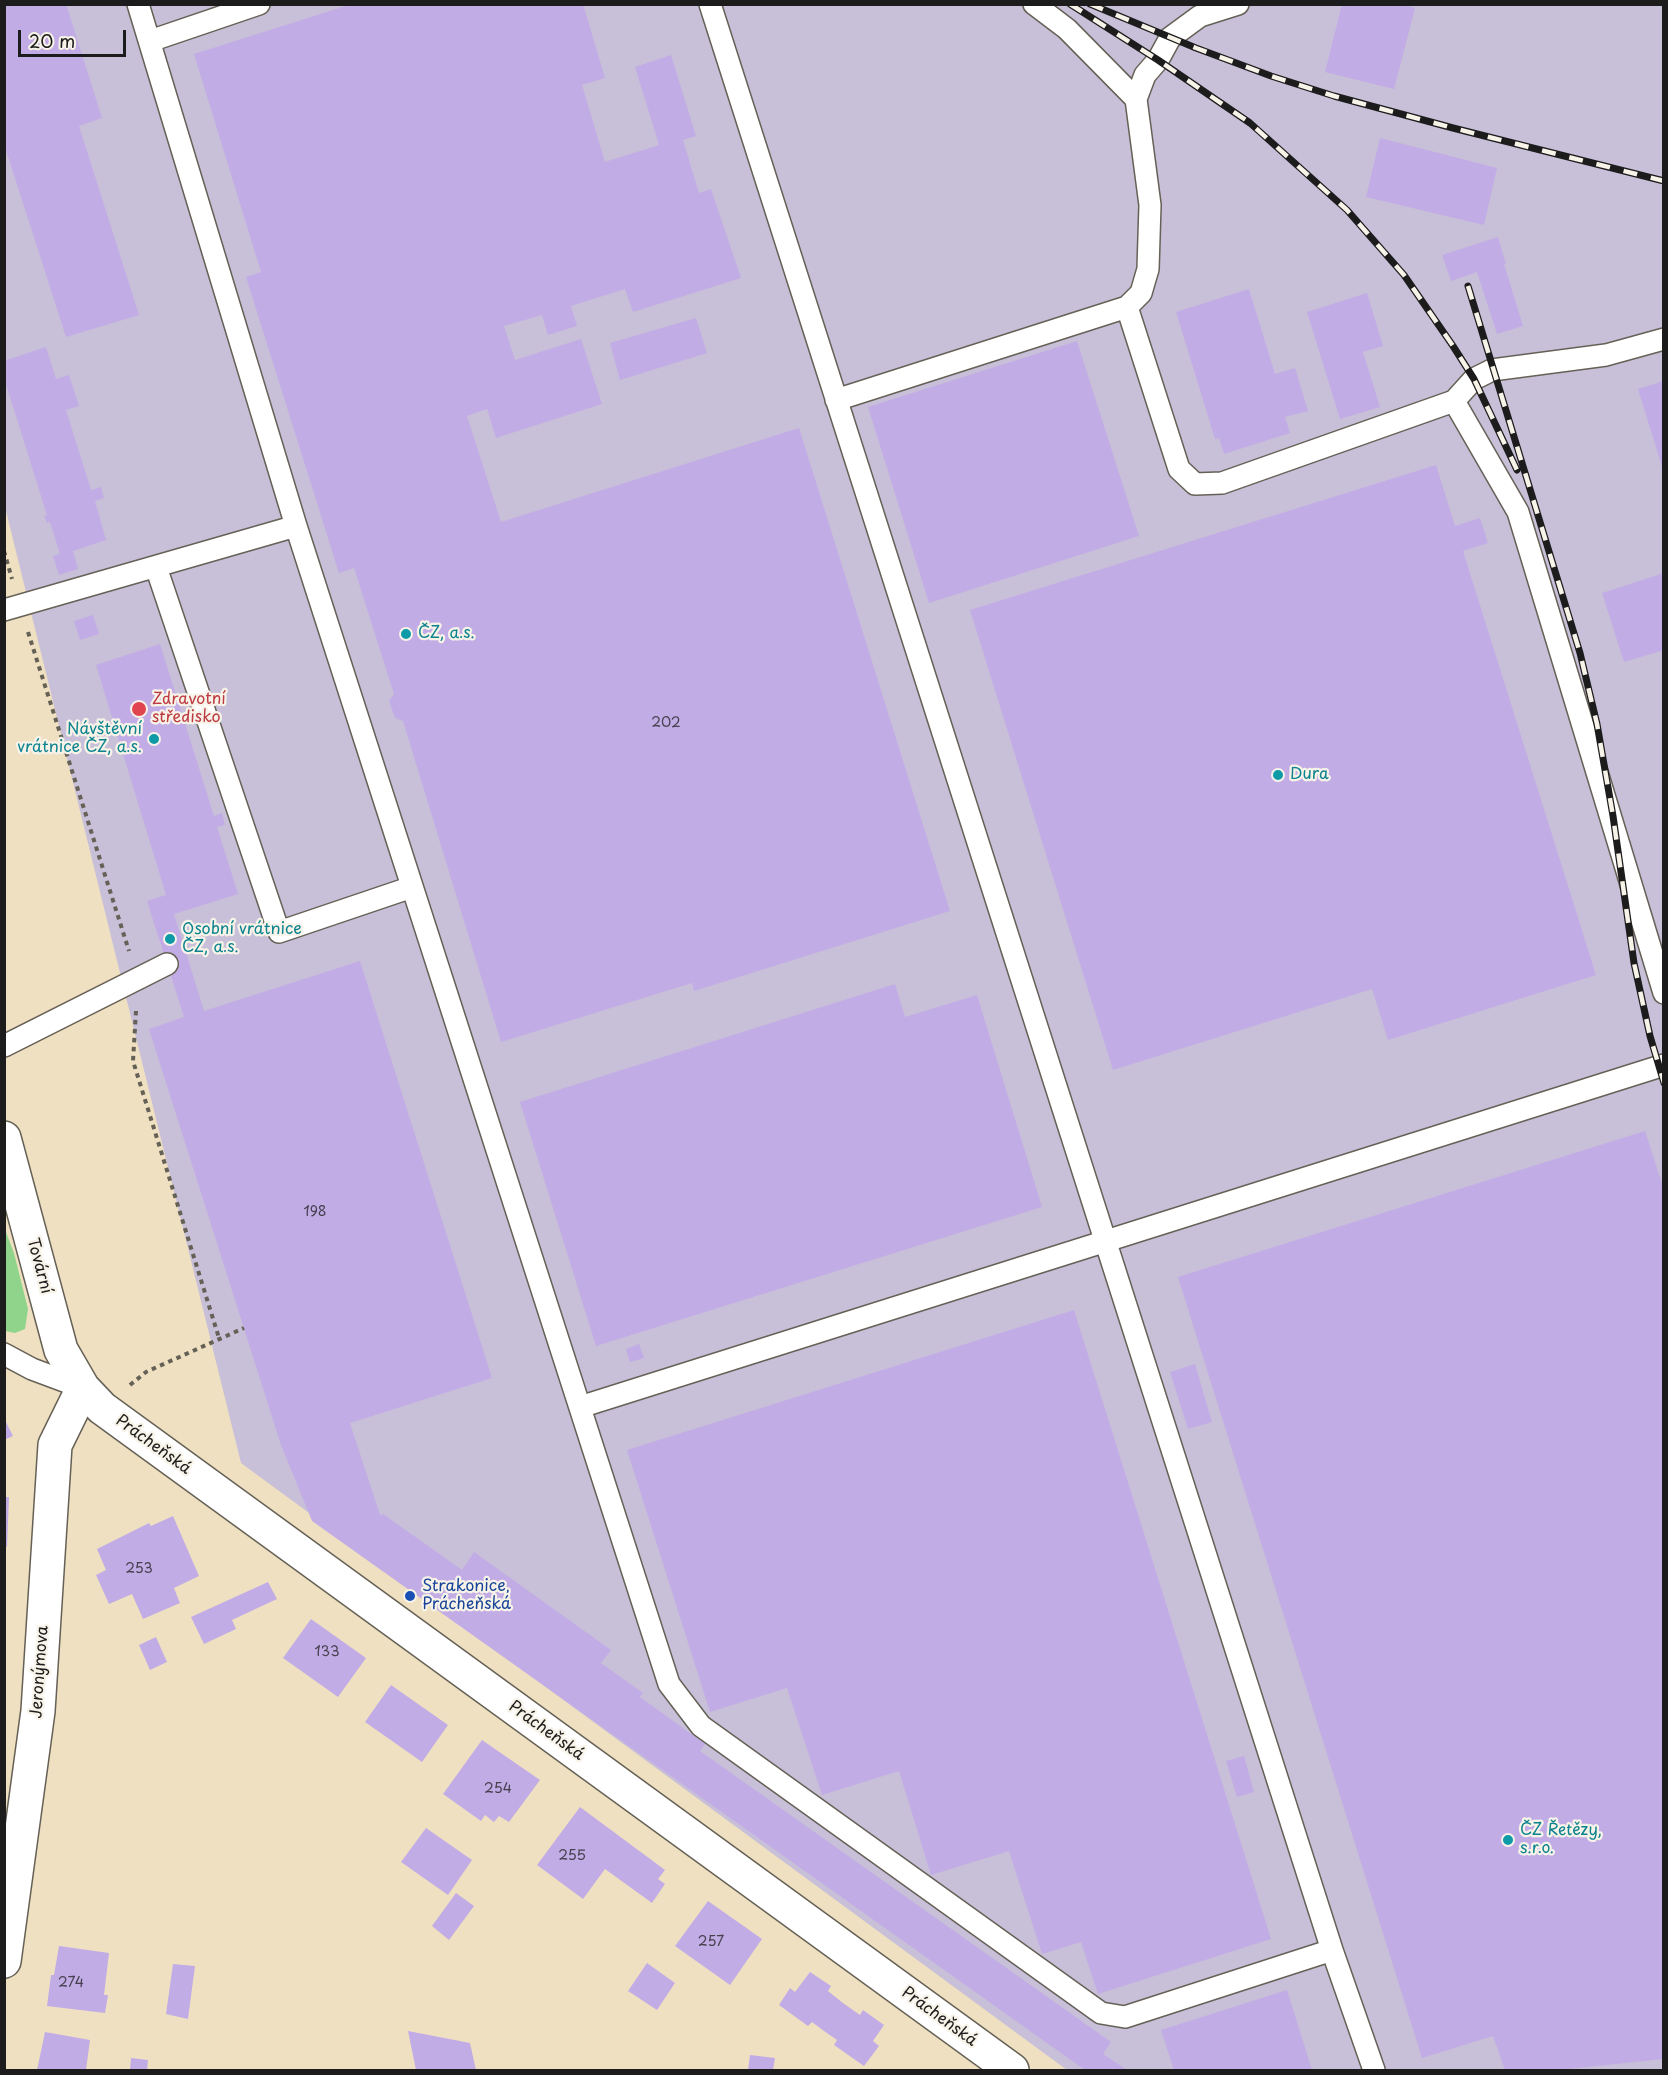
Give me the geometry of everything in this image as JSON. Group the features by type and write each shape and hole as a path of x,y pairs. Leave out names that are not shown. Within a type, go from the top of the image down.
{"street":[{"name":"Tovární","path":"4,1138 61,1350 93,1398"},
{"name":"Jeronýmova","path":"4,1961 38,1711 56,1445 93,1398"},
{"name":"Prácheňská","path":"93,1398 1012,2070"}],"lane":[{"path":"138,4 296,526 669,1684 701,1726 1101,2013 1125,2017 1332,1950"},
{"path":"150,41 260,4"},
{"path":"710,4 1332,1950 1374,2070"},
{"path":"1034,4 1067,28 1136,99"},
{"path":"836,400 1127,307 1141,293 1148,269 1150,205 1136,99 1145,75 1158,60 1170,38 1200,16 1238,4"},
{"path":"1127,307 1179,469 1195,484 1222,483 1454,401 1474,379 1492,370 1606,355 1664,339"},
{"path":"1454,401 1518,512 1664,993"},
{"path":"12,608 296,526"},
{"path":"156,567 279,932 412,887"},
{"path":"4,1046 167,964"},
{"path":"580,1407 1664,1065"},
{"path":"4,1354 93,1398"}],"path":[{"path":"4,551 12,608 138,979 133,1061 219,1338"},
{"path":"93,1398 244,1328"}],"shaded area":[{"name":"ČZ, a.s.","path":"4,5 1663,5 1663,2070 1067,2070 241,1463 5,507"}],"green space":[{"path":"4,1227 14,1253 28,1309 25,1329 15,1333 5,1331"}],"building":[{"path":"4,4 66,4 102,118 79,126 139,315 66,337 4,144"},
{"path":"352,4 583,4 605,78 582,85 605,162 659,145 635,67 671,55 696,136 683,140 699,193 711,189 741,278 633,312 625,289 571,306 577,326 548,335 542,315 504,326 515,360 581,339 602,404 496,438 487,409 467,416 501,522 799,428 950,911 694,991 692,983 501,1042 403,721 395,718 389,701 394,694 354,568 339,573 246,277 261,272 194,54"},
{"path":"1342,4 1402,4 1415,8 1394,89 1325,72"},
{"path":"1380,138 1497,168 1484,225 1366,197"},
{"path":"1498,237 1523,326 1497,334 1477,272 1451,281 1442,255"},
{"path":"1249,289 1275,374 1295,368 1308,411 1285,417 1290,433 1224,454 1219,438 1215,439 1176,312"},
{"path":"1367,293 1383,346 1363,352 1380,407 1340,419 1307,312"},
{"path":"696,318 707,353 620,380 610,343"},
{"path":"1077,341 1139,536 929,603 868,407"},
{"path":"46,347 56,379 69,375 79,406 66,410 91,490 101,487 104,498 95,501 106,540 73,551 78,569 59,575 53,556 60,554 50,522 47,523 44,516 47,515 4,378 4,361"},
{"path":"1664,381 1664,470 1663,470 1638,389"},
{"name":"Dura","path":"1436,465 1455,526 1480,518 1488,543 1463,551 1596,975 1388,1040 1372,989 1113,1070 970,610"},
{"path":"1664,573 1664,650 1624,662 1602,593"},
{"path":"93,615 99,634 80,640 74,621"},
{"path":"160,644 214,816 222,813 225,825 217,827 238,894 174,914 204,1011 360,961 492,1378 350,1423 380,1515 383,1514 462,1570 474,1552 611,1650 601,1663 643,1693 640,1697 705,1744 700,1751 1111,2042 1103,2054 1127,2070 1085,2070 312,1521 281,1445 149,1029 184,1017 147,901 166,895 96,665"},
{"path":"895,984 905,1017 977,995 1042,1207 596,1346 520,1102"},
{"path":"1645,1131 1664,1190 1664,2059 1558,2070 1505,2070 1493,2036 1422,2058 1178,1277"},
{"path":"1074,1310 1271,1939 1098,1994 1081,1942 1042,1954 1009,1851 931,1875 899,1771 822,1795 787,1688 710,1712 627,1450"},
{"path":"639,1344 644,1358 630,1362 626,1349"},
{"path":"1195,1364 1212,1422 1188,1429 1170,1372"},
{"path":"4,1418 13,1436 4,1440"},
{"path":"4,1497 9,1497 7,1547 4,1546"},
{"path":"173,1516 199,1576 174,1588 180,1603 143,1619 132,1594 109,1604 96,1575 106,1570 97,1549 149,1523 151,1526"},
{"path":"268,1582 277,1599 232,1620 236,1629 204,1644 191,1617"},
{"path":"311,1619 366,1658 338,1697 283,1658"},
{"path":"156,1637 167,1662 150,1670 139,1645"},
{"path":"391,1685 448,1725 422,1762 365,1722"},
{"path":"482,1740 540,1780 509,1822 499,1816 494,1822 485,1815 481,1821 443,1794"},
{"path":"1244,1756 1254,1792 1237,1797 1226,1761"},
{"path":"580,1807 665,1870 658,1879 665,1884 652,1903 605,1869 583,1899 537,1865"},
{"path":"426,1828 472,1860 448,1895 401,1862"},
{"path":"456,1893 474,1906 449,1940 432,1926"},
{"path":"708,1901 762,1939 730,1985 675,1946"},
{"path":"59,1946 109,1953 104,1995 108,1995 105,2013 47,2006 51,1975 54,1975"},
{"path":"647,1963 675,1983 657,2010 628,1991"},
{"path":"173,1964 195,1966 188,2019 166,2014"},
{"path":"810,1972 831,1986 828,1991 843,2003 860,2015 863,2010 884,2025 873,2041 879,2046 864,2066 834,2045 837,2040 812,2022 808,2026 779,2005 790,1988 795,1992"},
{"path":"1287,1990 1312,2070 1174,2070 1161,2030"},
{"path":"408,2031 470,2043 476,2070 416,2070"},
{"path":"45,2032 90,2040 86,2070 37,2070"},
{"path":"750,2055 775,2058 773,2070 748,2070"},
{"path":"131,2058 148,2060 147,2070 130,2070"}],"railway":[{"path":"1070,4 1158,60 1250,123 1347,210 1404,275 1453,346 1474,379 1517,470"},
{"path":"1090,4 1196,48 1271,76 1334,96 1664,181"},
{"path":"1468,286 1580,653 1597,724 1634,963 1650,1036 1664,1083"}],"place":[{"name":"ČZ, a.s.","path":"406,634"},
{"name":"Zdravotní středisko","path":"139,709"},
{"name":"Návštěvní vrátnice ČZ, a.s.","path":"154,739"},
{"name":"Dura","path":"1278,775"},
{"name":"Osobní vrátnice ČZ, a.s.","path":"170,939"},
{"name":"Strakonice, Prácheňská","path":"410,1596"},
{"name":"ČZ Řetězy, s.r.o.","path":"1508,1840"}]}
